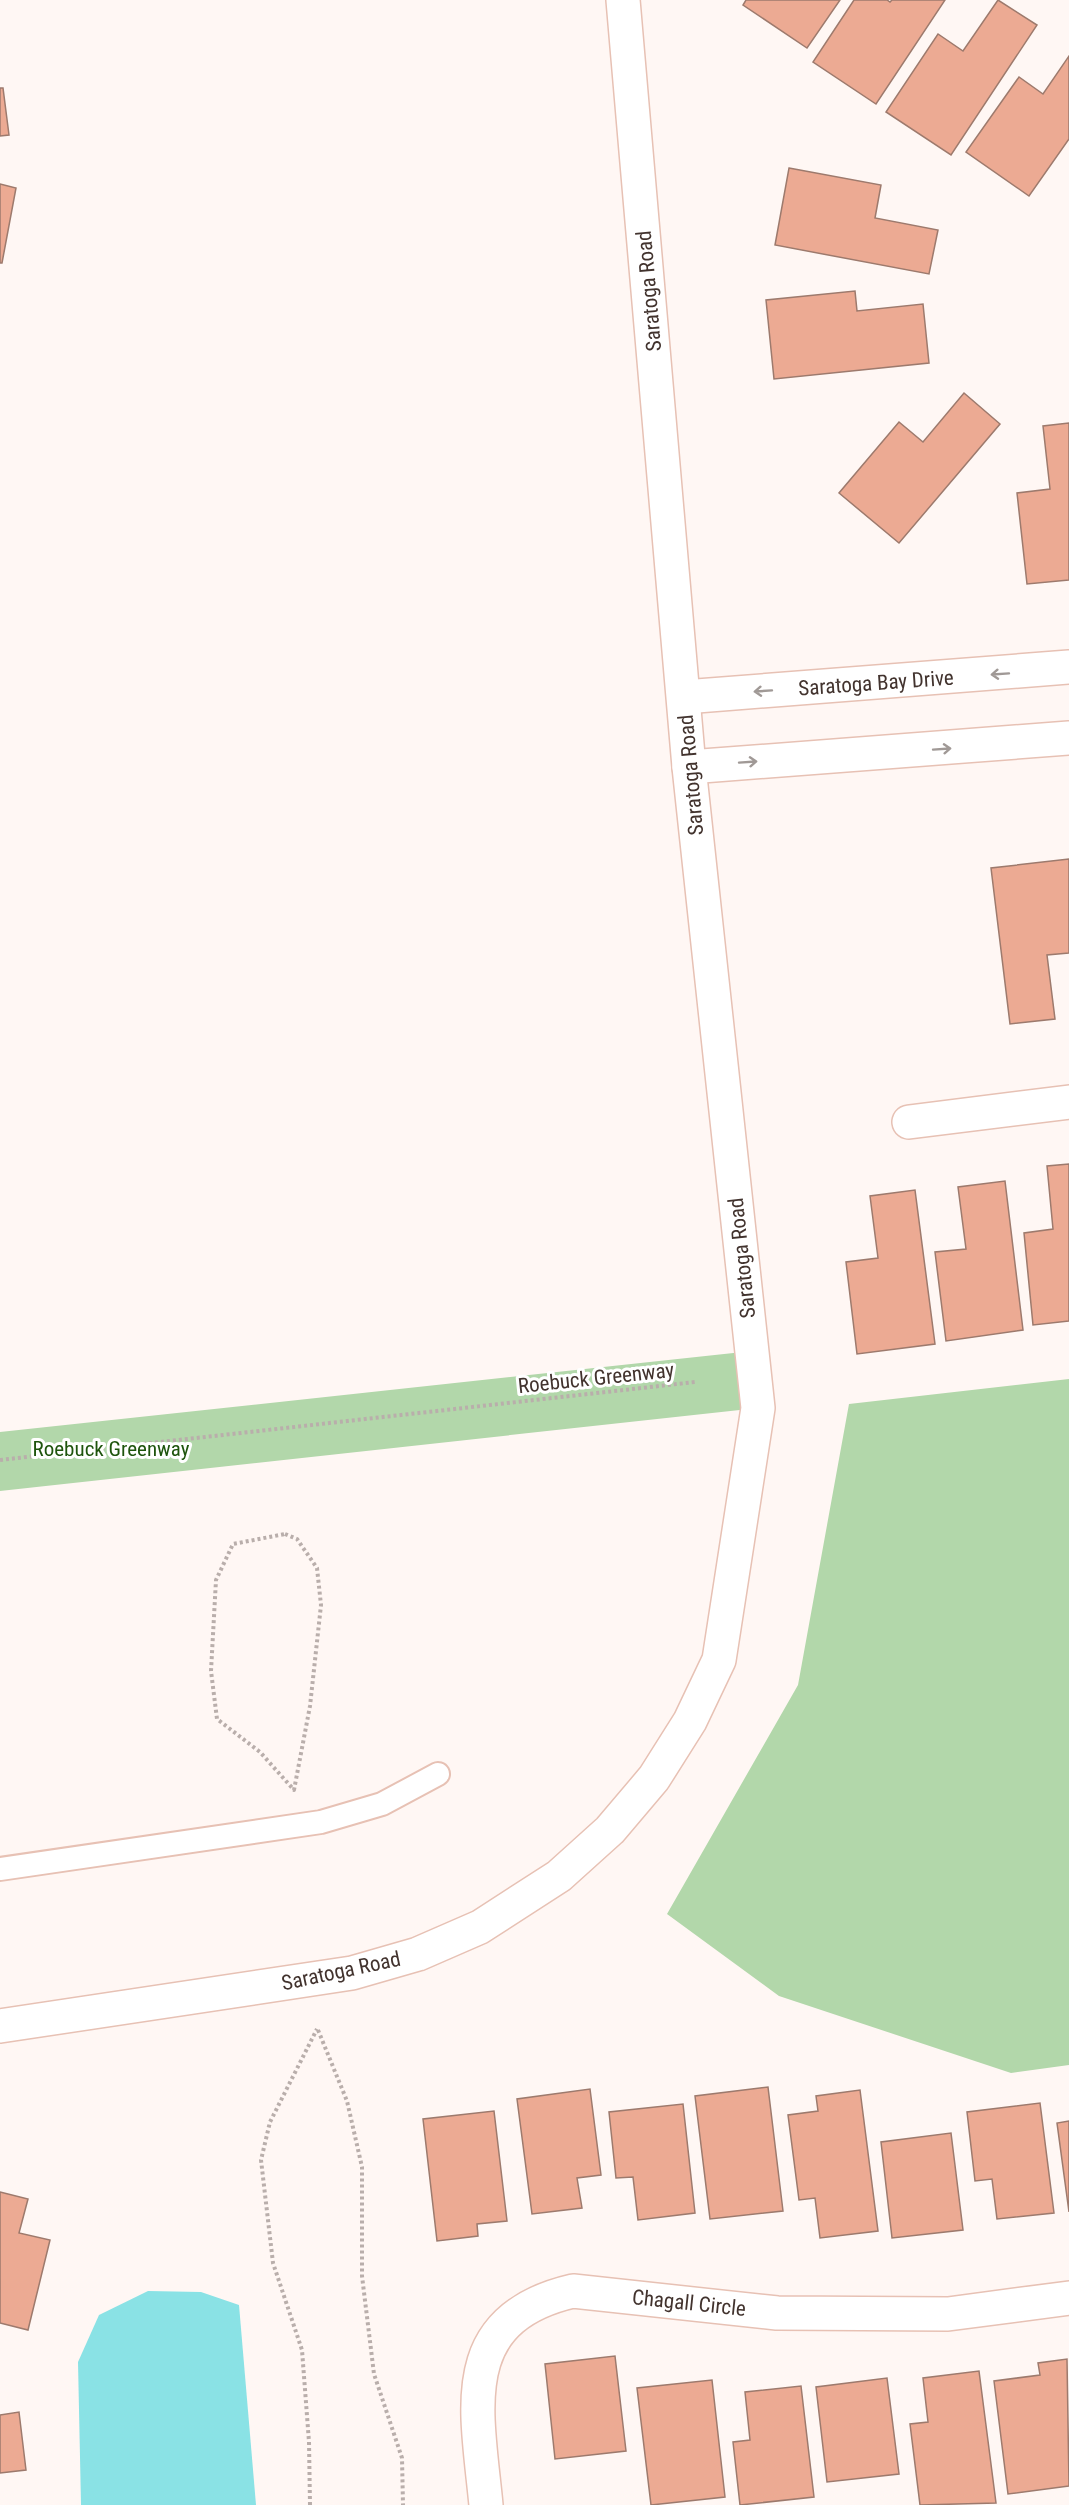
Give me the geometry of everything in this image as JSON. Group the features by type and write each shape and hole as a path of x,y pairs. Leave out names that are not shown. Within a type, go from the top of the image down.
{"street":[{"name":"Saratoga Road","path":"0,2026 352,1973 418,1954 480,1927 559,1876 610,1830 654,1778 690,1721 719,1660 758,1408 689,767 623,0"},
{"name":"Saratoga Bay Drive","path":"684,697 1069,667"},
{"path":"689,767 1069,738"},
{"path":"909,1122 1069,1102"},
{"name":"Chagall Circle","path":"486,2505 477,2407 479,2377 487,2350 502,2328 521,2311 546,2297 573,2290 777,2313 936,2314 1069,2298"}],"lane":[{"path":"0,1869 321,1822 382,1804 438,1774"}],"path":[{"name":"Roebuck Greenway","path":"0,1460 695,1382"},
{"path":"285,1534 297,1539 317,1568 321,1605 310,1706 294,1790 260,1752 217,1719 211,1671 216,1580 233,1544 285,1534"},
{"path":"310,2505 309,2442 302,2350 273,2263 261,2160 270,2122 317,2030 347,2101 362,2168 362,2276 374,2374 402,2458 404,2505"}],"green space":[{"name":"Roebuck Greenway","path":"752,1351 758,1408 0,1491 0,1432"},
{"path":"1069,1379 1069,2065 1011,2073 779,1996 667,1914 798,1685 849,1404"}],"water":[{"path":"148,2291 201,2292 239,2305 256,2505 81,2505 78,2362 99,2315"}],"building":[{"path":"746,0 840,0 807,48 743,5"},
{"path":"854,0 887,0 890,2 892,0 945,0 876,104 813,62"},
{"path":"998,0 1037,25 951,155 886,112 938,34 963,51"},
{"path":"1069,56 1069,139 1029,196 966,152 1019,77 1043,94"},
{"path":"0,88 3,88 9,135 0,136"},
{"path":"789,168 881,185 875,218 938,230 929,274 775,245"},
{"path":"0,184 16,188 2,263 0,263"},
{"path":"855,291 857,311 923,304 929,363 774,379 766,300"},
{"path":"964,393 1000,424 899,543 839,493 899,422 923,442"},
{"path":"1069,423 1069,580 1027,584 1017,493 1050,489 1043,426"},
{"path":"1069,859 1069,953 1047,955 1055,1019 1010,1024 991,868"},
{"path":"1069,1164 1069,1321 1033,1325 1024,1233 1053,1229 1047,1166"},
{"path":"1005,1181 1023,1330 946,1341 935,1252 966,1249 958,1187"},
{"path":"915,1190 935,1344 857,1354 846,1262 878,1258 870,1196"},
{"path":"768,2087 783,2211 710,2219 695,2096"},
{"path":"590,2089 601,2175 577,2178 582,2208 532,2214 517,2099"},
{"path":"860,2090 878,2231 820,2238 815,2198 799,2200 788,2115 818,2111 816,2096"},
{"path":"1040,2103 1054,2213 997,2219 992,2179 975,2181 967,2112"},
{"path":"683,2104 695,2213 638,2220 633,2177 616,2178 609,2112"},
{"path":"494,2111 507,2221 477,2224 478,2236 437,2241 423,2119"},
{"path":"1069,2121 1069,2212 1057,2123"},
{"path":"951,2133 963,2230 892,2238 881,2142"},
{"path":"0,2192 28,2199 19,2233 50,2240 28,2330 0,2323"},
{"path":"615,2356 626,2451 555,2459 545,2364"},
{"path":"1067,2359 1069,2486 1008,2494 994,2381 1040,2375 1038,2363"},
{"path":"979,2371 996,2503 920,2505 910,2424 928,2422 923,2378"},
{"path":"887,2378 899,2474 827,2482 816,2387"},
{"path":"712,2380 725,2497 651,2505 637,2388"},
{"path":"801,2386 814,2497 740,2505 733,2442 750,2440 745,2392"},
{"path":"19,2412 26,2470 0,2473 0,2415"}]}
